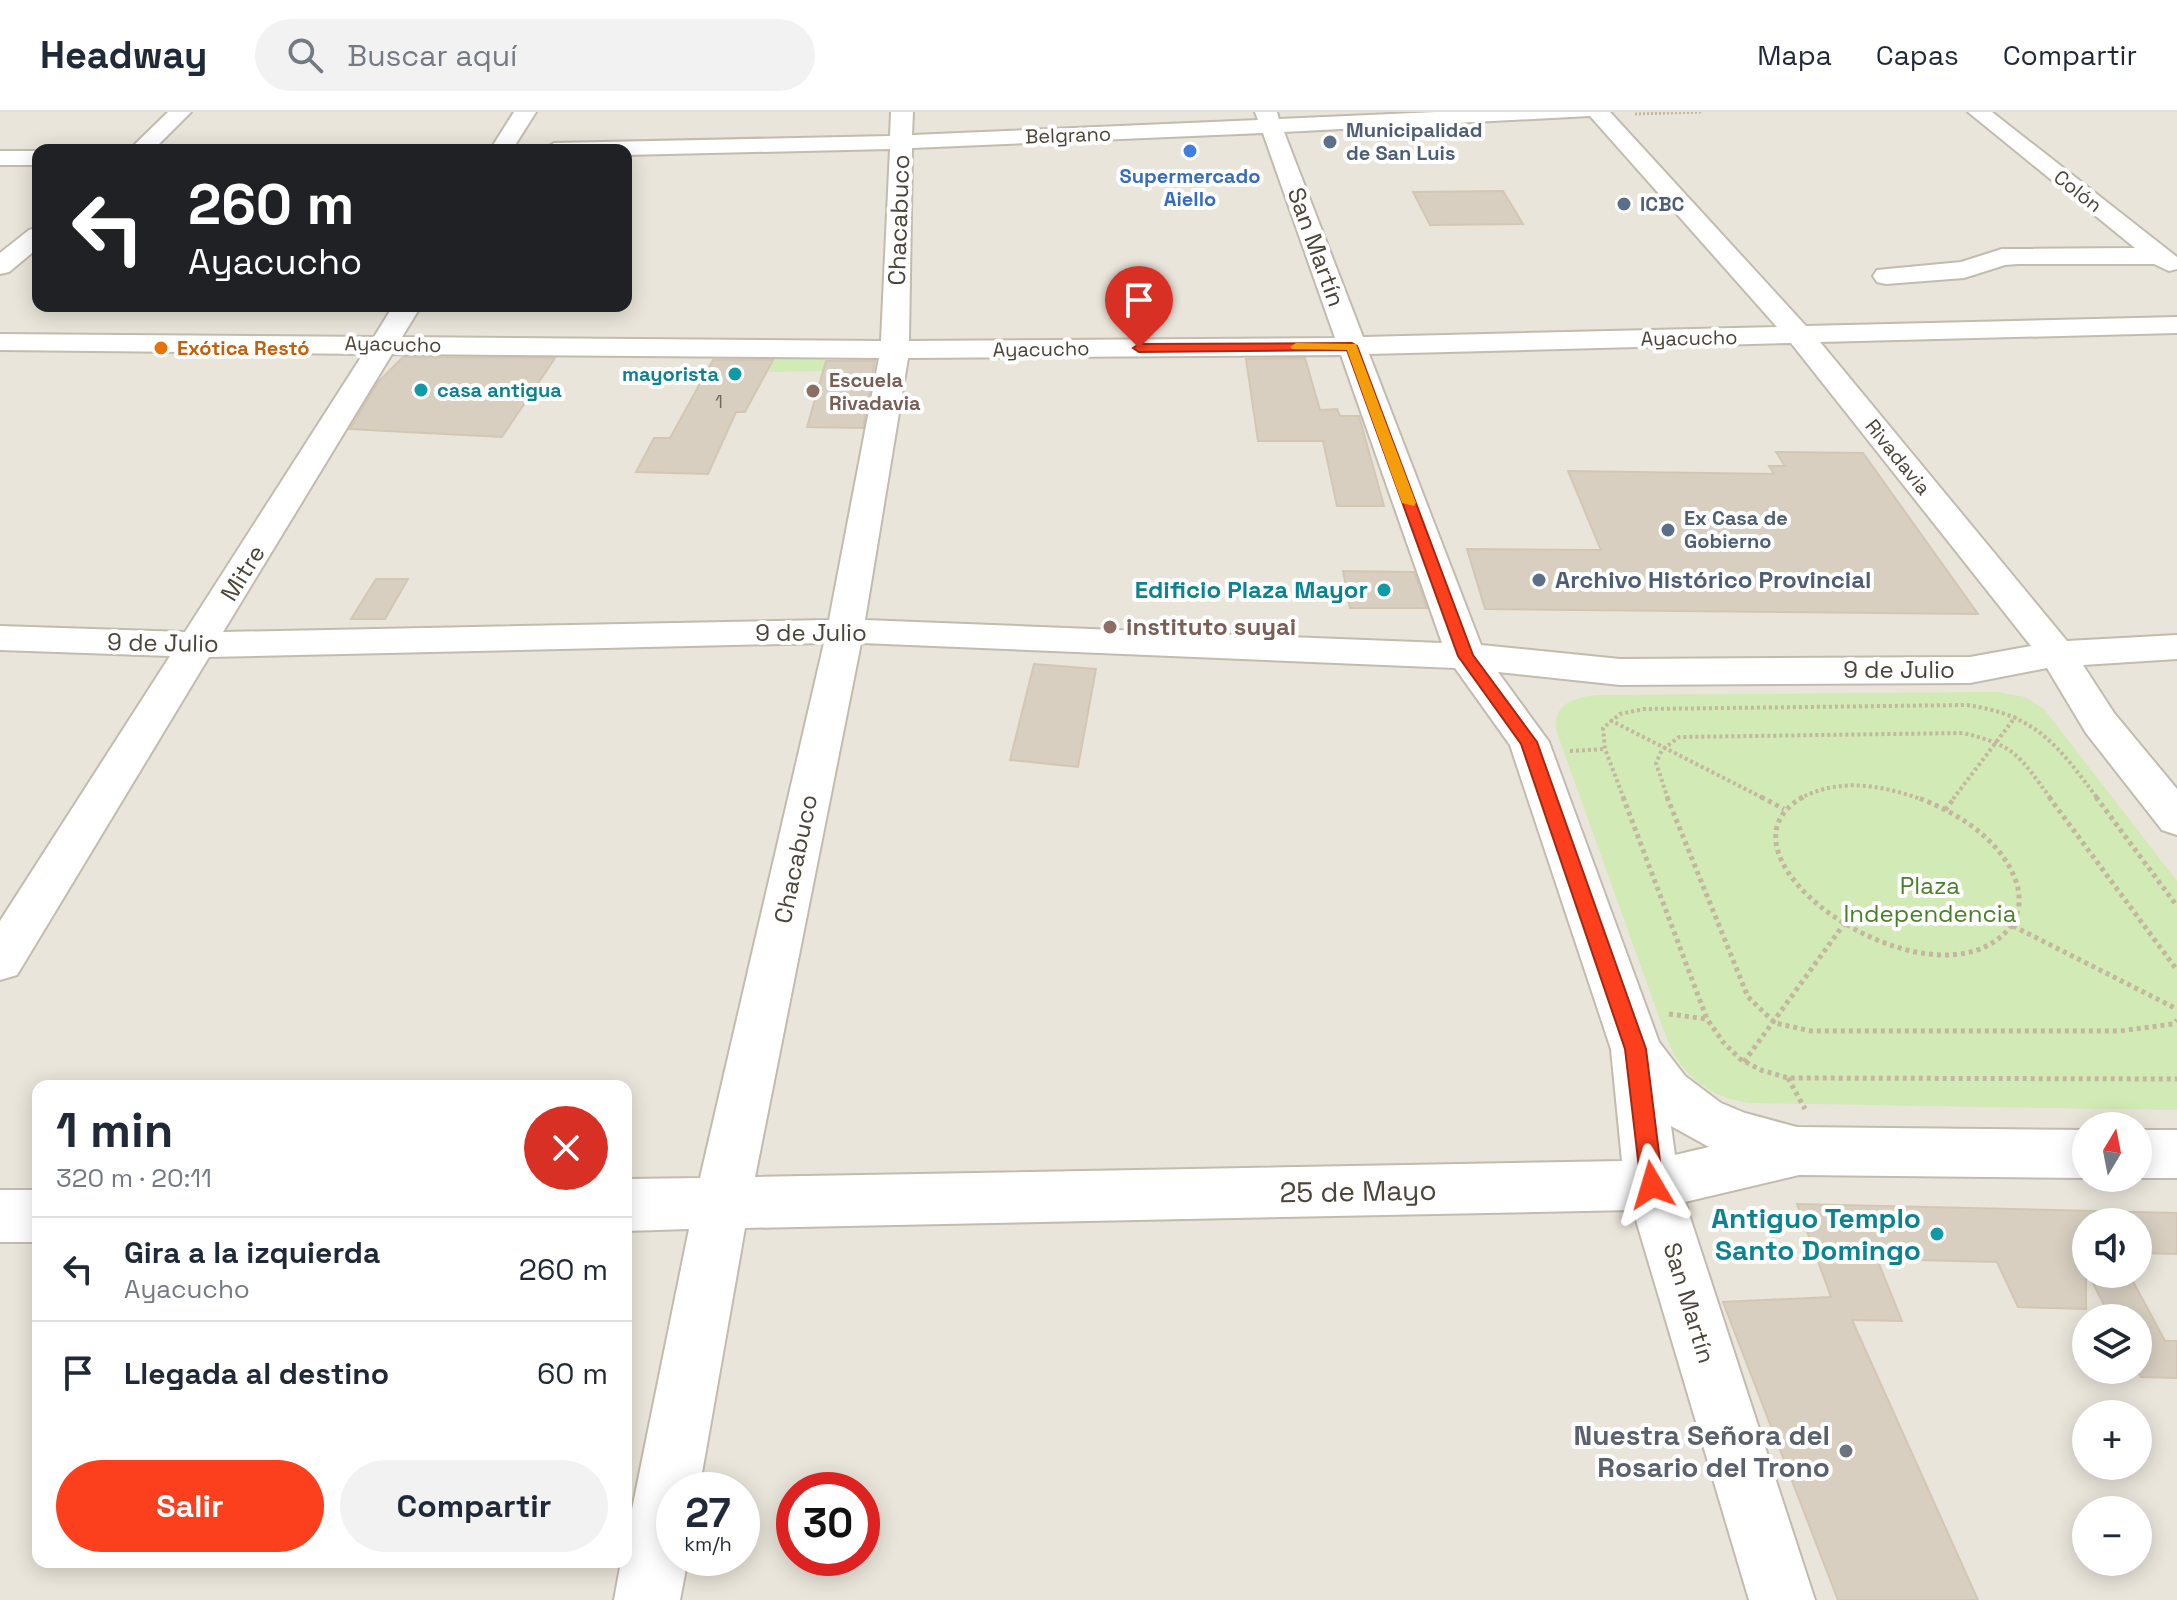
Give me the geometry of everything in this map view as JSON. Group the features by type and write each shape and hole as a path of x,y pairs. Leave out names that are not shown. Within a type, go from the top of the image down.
{"street":[{"path":"146,144 180,112"},
{"path":"505,144 525,112"},
{"name":"Belgrano","path":"632,145 902,127 1582,112"},
{"name":"Rivadavia","path":"1598,112 1800,336 2057,654 2100,723 2177,819"},
{"name":"Colón","path":"1979,112 2168,263"},
{"name":"San Martín","path":"1270,119 1466,656 1529,742 1636,1049 1652,1185 1782,1600"},
{"name":"Chacabuco","path":"647,1600 722,1203 845,631 895,350 902,127"},
{"path":"0,158 32,158"},
{"path":"1983,238 2019,241 2063,256"},
{"path":"0,266 32,240"},
{"path":"1886,276 1964,270 2002,257 2063,256 2091,243 2168,263"},
{"name":"Mitre","path":"0,961 403,312"},
{"name":"Ayacucho","path":"0,342 895,350 1352,346 2177,325"},
{"name":"9 de Julio","path":"0,638 198,645 845,631 1466,656 1620,672"},
{"name":"9 de Julio","path":"1529,742 1531,715 1542,698 1554,687 1584,675 1620,672 1970,670 2057,654 2177,647"},
{"path":"1970,670 2040,690 2079,708 2100,723"},
{"path":"1636,1049 1653,1079 1686,1110 1731,1133 1799,1151"},
{"name":"25 de Mayo","path":"632,1205 1652,1185 1799,1151 2072,1154"},
{"path":"2152,1154 2177,1154"},
{"path":"0,1216 32,1216"}],"path":[{"path":"1634,114 1702,112"},
{"path":"2177,906 2058,746 2036,727 1990,707 1644,709 1620,714 1603,728 1605,749 1707,1019 1718,1039 1761,1073 1788,1078 2177,1079"},
{"path":"1945,810 2016,716"},
{"path":"1610,720 1784,810"},
{"path":"2177,970 2015,751 1997,741 1963,733 1679,737 1663,747 1656,760 1656,769 1748,997 1763,1018 1784,1029 2120,1031 2173,1024 2177,1020"},
{"path":"1849,783 1888,788 1924,799 1989,841 2011,869 2021,898 2013,926 1995,944 1962,954 1921,953 1877,941 1844,924 1803,893 1782,864 1775,838 1784,810 1796,798 1820,787 1849,783"},
{"path":"1744,1062 1844,924"},
{"path":"2013,926 2177,1009"}],"shaded area":[{"path":"0,112 2177,112 2177,1600 0,1600"}],"green space":[{"path":"776,354 827,356 823,371 768,372"},
{"name":"Plaza Independencia","path":"1997,692 2025,697 2044,709 2177,881 2177,1110 1749,1103 1722,1096 1699,1083 1680,1064 1667,1039 1557,733 1556,723 1562,708 1583,697 1601,695"}],"building":[{"path":"1503,191 1523,224 1430,225 1413,192"},
{"path":"403,357 555,358 502,437 350,429 378,382"},
{"path":"1305,358 1320,410 1337,409 1340,416 1359,416 1384,506 1337,506 1323,441 1258,441 1246,359"},
{"path":"713,360 773,360 745,412 736,412 708,474 636,472 654,438 670,438"},
{"path":"826,361 875,361 863,428 807,427"},
{"name":"Ex Casa de Gobierno","path":"1776,452 1863,453 1978,614 1485,609 1467,549 1601,550 1568,471 1774,474 1769,466 1785,466"},
{"name":"Edificio Plaza Mayor","path":"1343,571 1414,572 1427,608 1350,608"},
{"path":"376,579 408,579 385,619 351,619"},
{"path":"1034,664 1096,669 1078,767 1010,760"},
{"name":"Nuestra Señora del Rosario del Trono","path":"1797,1204 2072,1211 2072,1288 2086,1288 2086,1304 2072,1304 2072,1309 2018,1307 1997,1262 1877,1259 1902,1321 1852,1320 1978,1600 1838,1600 1723,1302 1831,1297"},
{"name":"Nuestra Señora del Rosario del Trono","path":"2152,1212 2177,1213 2177,1254 2152,1253"},
{"path":"2095,1288 2137,1288 2145,1304 2104,1304"},
{"path":"2152,1317 2165,1341 2177,1341 2177,1378 2152,1377"}],"slow traffic":[{"path":"1296,347 1352,346 1409,503"}],"place":[{"name":"Municipalidad de San Luis","path":"1330,142"},
{"name":"Supermercado Aiello","path":"1190,151"},
{"name":"ICBC","path":"1624,204"},
{"name":"Exótica Restó","path":"161,348"},
{"name":"mayorista","path":"735,374"},
{"name":"casa antigua","path":"421,390"},
{"name":"Escuela Rivadavia","path":"813,391"},
{"name":"Ex Casa de Gobierno","path":"1668,530"},
{"name":"Archivo Histórico Provincial","path":"1539,580"},
{"name":"Edificio Plaza Mayor","path":"1384,590"},
{"name":"instituto suyai","path":"1110,627"},
{"name":"Antiguo Templo Santo Domingo","path":"1937,1234"},
{"name":"Nuestra Señora del Rosario del Trono","path":"1846,1451"}],"route":[{"path":"1139,348 1352,346 1466,656 1529,742 1636,1049 1652,1185"}]}
